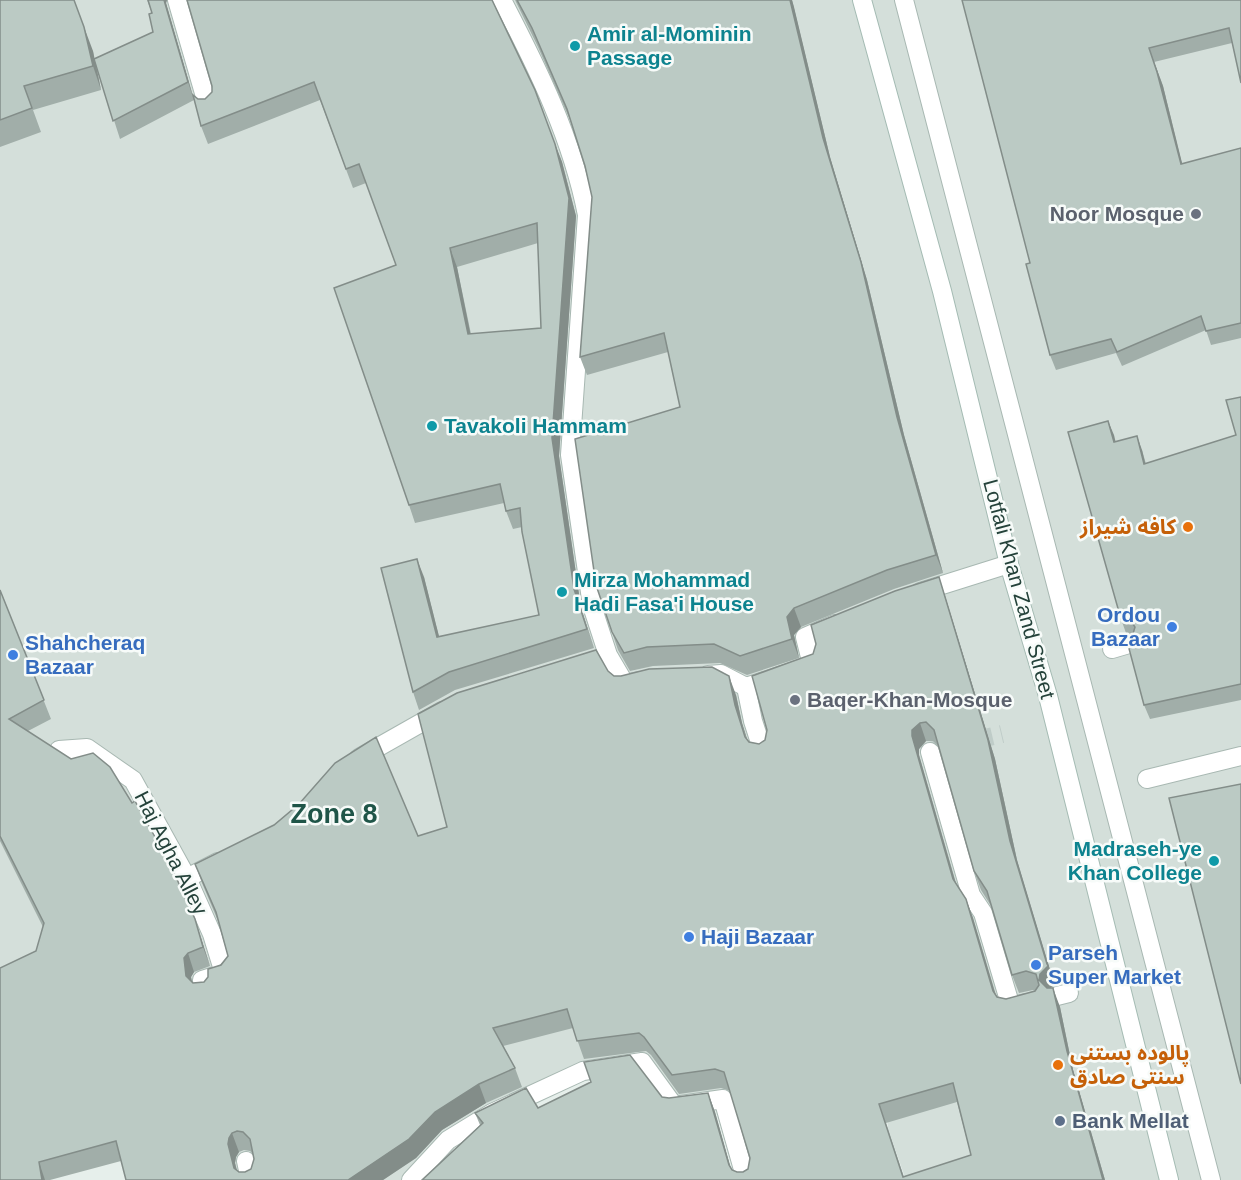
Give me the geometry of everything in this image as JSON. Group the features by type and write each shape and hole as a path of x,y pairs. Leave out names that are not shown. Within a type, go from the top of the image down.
{"street":[{"path":"177,0 208,107"},
{"path":"502,0 540,74 580,178 587,215 570,455 592,606 602,657 625,684 654,677"},
{"name":"Lotfali Khan Zand Street","path":"862,0 942,291 1010,564 1051,707 1169,1180"},
{"path":"904,0 1211,1180"},
{"path":"908,596 1010,564"},
{"path":"688,676 721,674 746,687 812,665 805,637 846,620"},
{"path":"746,687 753,721 763,752"},
{"path":"344,767 459,701"},
{"name":"Haj Agha Alley","path":"59,750 87,748 133,780 187,878 212,934 224,972 202,980 204,992"},
{"path":"930,752 971,895 983,914 1011,1007 1035,1001"},
{"path":"1147,779 1241,756"},
{"path":"187,878 236,854"},
{"path":"411,1180 448,1140 492,1113 583,1071 642,1062 674,1106 723,1099 746,1180"},
{"path":"246,1161 250,1180"}],"shaded area":[{"path":"0,0 1241,0 1241,1180 906,1180 888,1129 887,1109 733,1079 722,1092 677,1101 638,1051 458,1127 409,1176 402,1180 209,1180 197,1138 0,1180"}],"building":[{"path":"0,0 74,0 84,27 93,66 24,86 32,108 0,120"},
{"path":"148,0 164,0 188,82 113,121 94,59 153,32 149,14 152,13"},
{"path":"187,0 492,0 535,90 555,144 569,198 552,438 574,589 587,629 449,672 413,692 381,568 417,559 437,637 539,615 522,532 520,508 506,511 500,484 409,505 334,288 396,265 359,164 346,169 314,82 201,126 193,95 198,99 205,99 212,92","holes":["537,223 541,328 468,334 450,248"]},
{"path":"517,0 790,0 823,138 861,262 897,417 936,555 887,570 794,608 787,617 792,639 740,656 714,644 647,647 624,653 612,632 596,585 575,439 680,407 664,333 580,357 592,197 567,109 532,28"},
{"path":"962,0 1241,0 1241,83 1229,28 1149,48 1181,164 1241,148 1241,323 1206,331 1201,316 1117,352 1111,339 1050,355 1026,264 1030,263"},
{"path":"1241,397 1241,684 1144,705 1127,641 1132,637 1135,627 1131,621 1121,619 1068,432 1108,421 1114,442 1137,436 1144,464 1236,435 1226,400"},
{"path":"939,577 988,740 1010,841 1048,966 1040,974 1039,980 1047,988 1053,988 1067,1051 1103,1180 422,1180 483,1123 475,1113 526,1088 538,1108 591,1082 584,1062 630,1055 662,1097 708,1093 729,1165 737,1172 748,1169 750,1158 724,1072 715,1069 672,1075 639,1033 577,1041 567,1009 493,1028 515,1068 479,1084 435,1112 409,1139 348,1180 126,1180 116,1141 39,1162 42,1180 0,1180 0,968 36,951 44,923 0,836 0,590 44,700 9,719 71,759 93,753 110,767 132,803 135,801 170,864 195,919 203,947 188,953 184,958 186,976 193,983 204,982 208,977 208,969 221,965 228,956 216,912 195,864 274,825 299,804 335,763 376,737 418,836 447,827 418,714 457,693 596,650 608,671 614,676 649,669 712,667 729,676 745,737 749,742 759,744 765,740 767,730 752,676 813,654 816,644 811,625 895,591","holes":["926,722 934,730 974,871 987,891 1012,975 1026,971 1036,974 1039,985 1035,991 1006,999 997,997 993,991 966,899 953,879 912,736 912,730 920,723","953,1083 971,1155 903,1177 879,1104","243,1132 250,1139 254,1159 251,1169 245,1172 239,1172 234,1168 228,1144 232,1133"]},
{"path":"1241,784 1241,1084 1169,798"}],"tunnel":[{"path":"896,759 1002,734"}],"place":[{"name":"Amir al-Mominin Passage","path":"575,46"},
{"name":"Noor Mosque","path":"1196,214"},
{"name":"Tavakoli Hammam","path":"432,426"},
{"name":"کافه شیراز","path":"1188,527"},
{"name":"Mirza Mohammad Hadi Fasa'i House","path":"562,592"},
{"name":"Ordou Bazaar","path":"1172,627"},
{"name":"Shahcheraq Bazaar","path":"13,655"},
{"name":"Baqer-Khan-Mosque","path":"795,700"},
{"name":"Madraseh-ye Khan College","path":"1214,861"},
{"name":"Haji Bazaar","path":"689,937"},
{"name":"Parseh Super Market","path":"1036,965"},
{"name":"پالوده بستنی سنتی صادق","path":"1058,1065"},
{"name":"Bank Mellat","path":"1060,1121"}],"district":[{"name":"Zone 8","path":"334,814"}]}
